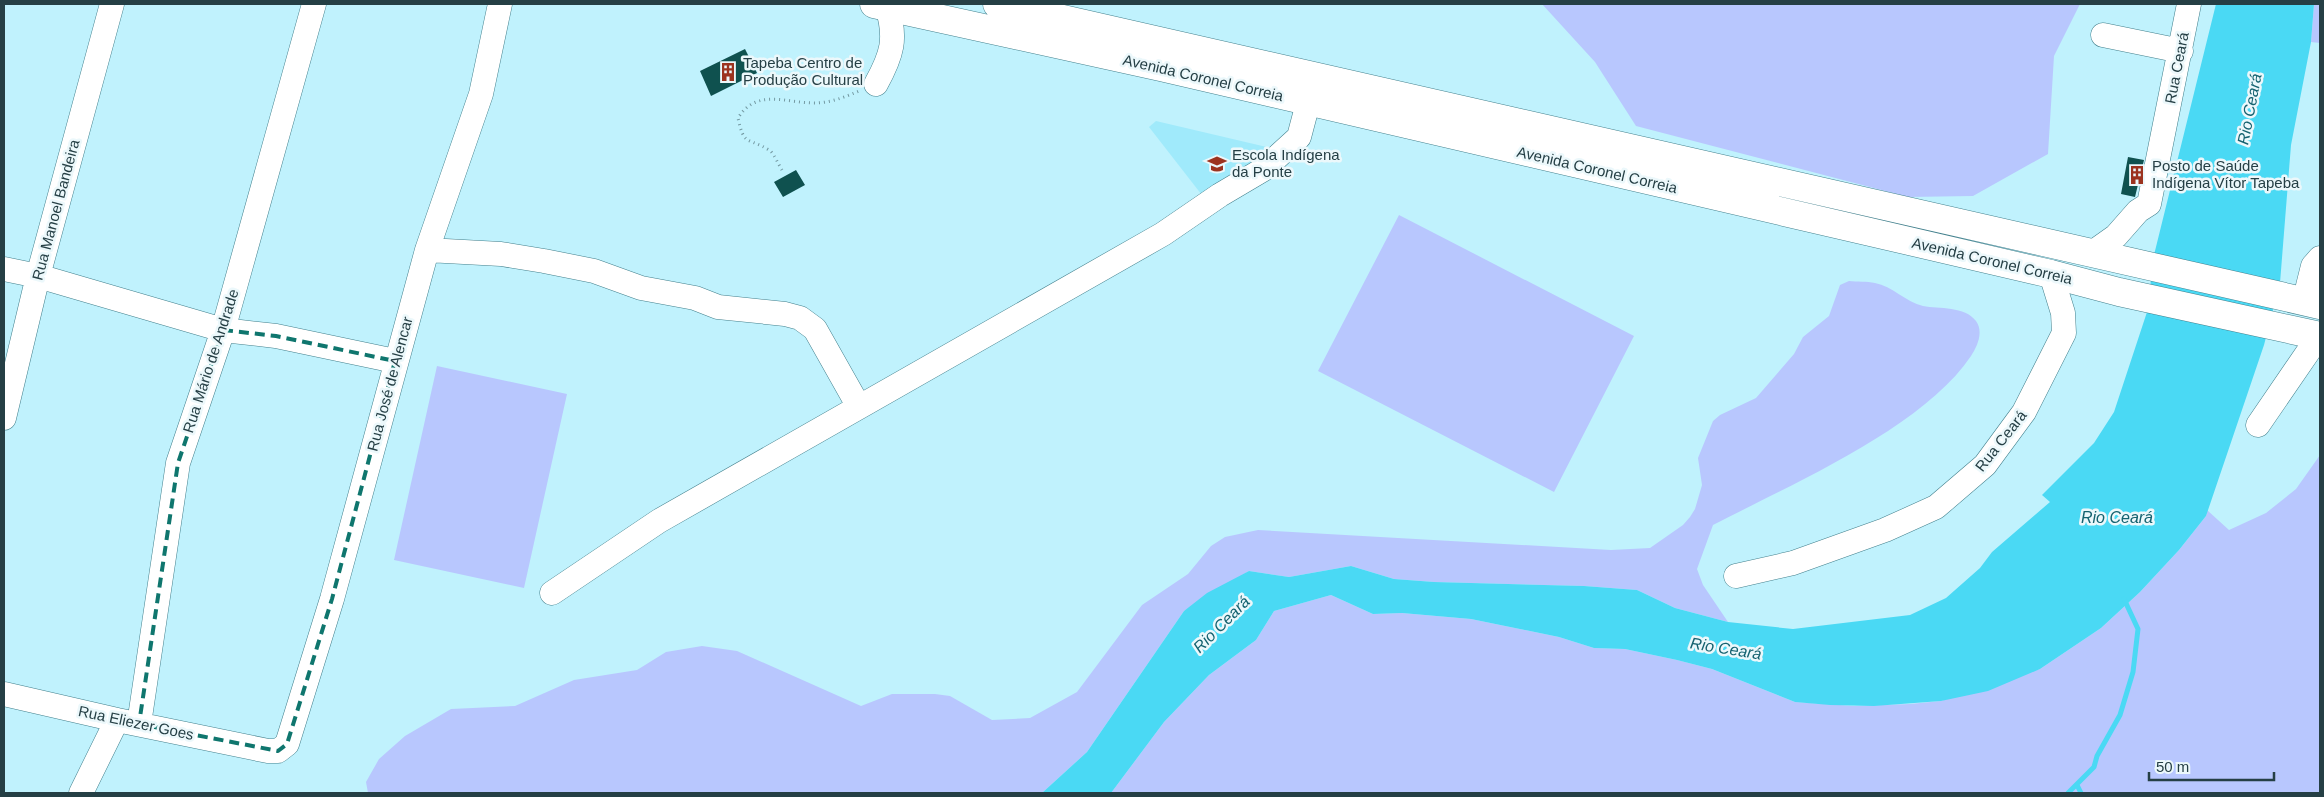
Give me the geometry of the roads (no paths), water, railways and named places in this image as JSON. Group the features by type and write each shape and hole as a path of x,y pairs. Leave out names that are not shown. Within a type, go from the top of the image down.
{"highway":[{"name":"Avenida Coronel Correia","path":"997,4 2092,253 2318,301"},
{"name":"Avenida Coronel Correia","path":"880,5 1161,67 1308,103 2051,274 2119,292 2316,335"}],"street":[{"name":"Rua Manoel Bandeira","path":"4,418 38,276 112,4"},
{"name":"Rua Mário de Andrade","path":"81,793 128,722 178,463 223,330 314,4"},
{"name":"Rua José de Alencar","path":"268,750 278,751 287,744 332,599 395,360 427,250 481,94 500,4"},
{"name":"Rua Ceará","path":"2092,253 2116,236 2138,211 2149,204 2189,4"},
{"path":"876,84 890,60 893,43 892,23 880,5"},
{"path":"2103,35 2181,51"},
{"path":"552,593 659,521 1164,234 1220,195 1264,169 1299,137 1308,103"},
{"path":"427,250 501,254 544,261 594,271 641,288 695,298 718,307 785,314 800,318 815,329 859,407"},
{"path":"2318,301 2308,286 2313,266 2320,258"},
{"path":"4,269 38,276 223,330 276,336 395,360"},
{"name":"Rua Ceará","path":"1736,576 1793,563 1885,530 1936,507 1985,465 2024,412 2064,333 2063,313 2051,274"},
{"path":"2258,425 2316,335"},
{"name":"Rua Eliezer Goes","path":"4,694 128,722 268,750"}],"water":[{"name":"Rio Ceará","path":"2216,4 2314,4 2311,42 2291,145 2280,283 2264,345 2206,516 2179,550 2140,592 2101,628 2040,669 1988,691 1941,701 1874,706 1795,702 1712,669 1677,660 1625,649 1594,648 1559,637 1471,619 1402,613 1373,614 1331,595 1274,611 1256,640 1209,675 1164,722 1111,793 1042,793 1087,752 1184,611 1207,593 1249,571 1289,577 1351,566 1394,579 1434,582 1584,586 1637,590 1675,608 1728,622 1793,629 1910,615 1946,598 1980,568 1992,552 2050,502 2042,495 2094,443 2114,412 2147,312 2154,255"}],"waterway":[{"path":"2068,793 2094,767 2097,756 2120,715 2133,672 2138,629 2124,599"},
{"path":"2077,785 2081,793"}],"place":[{"name":"Tapeba Centro de Produção Cultural","path":"728,72"},
{"name":"Escola Indígena da Ponte","path":"1217,164"},
{"name":"Posto de Saúde Indígena Vítor Tapeba","path":"2137,175"}]}
